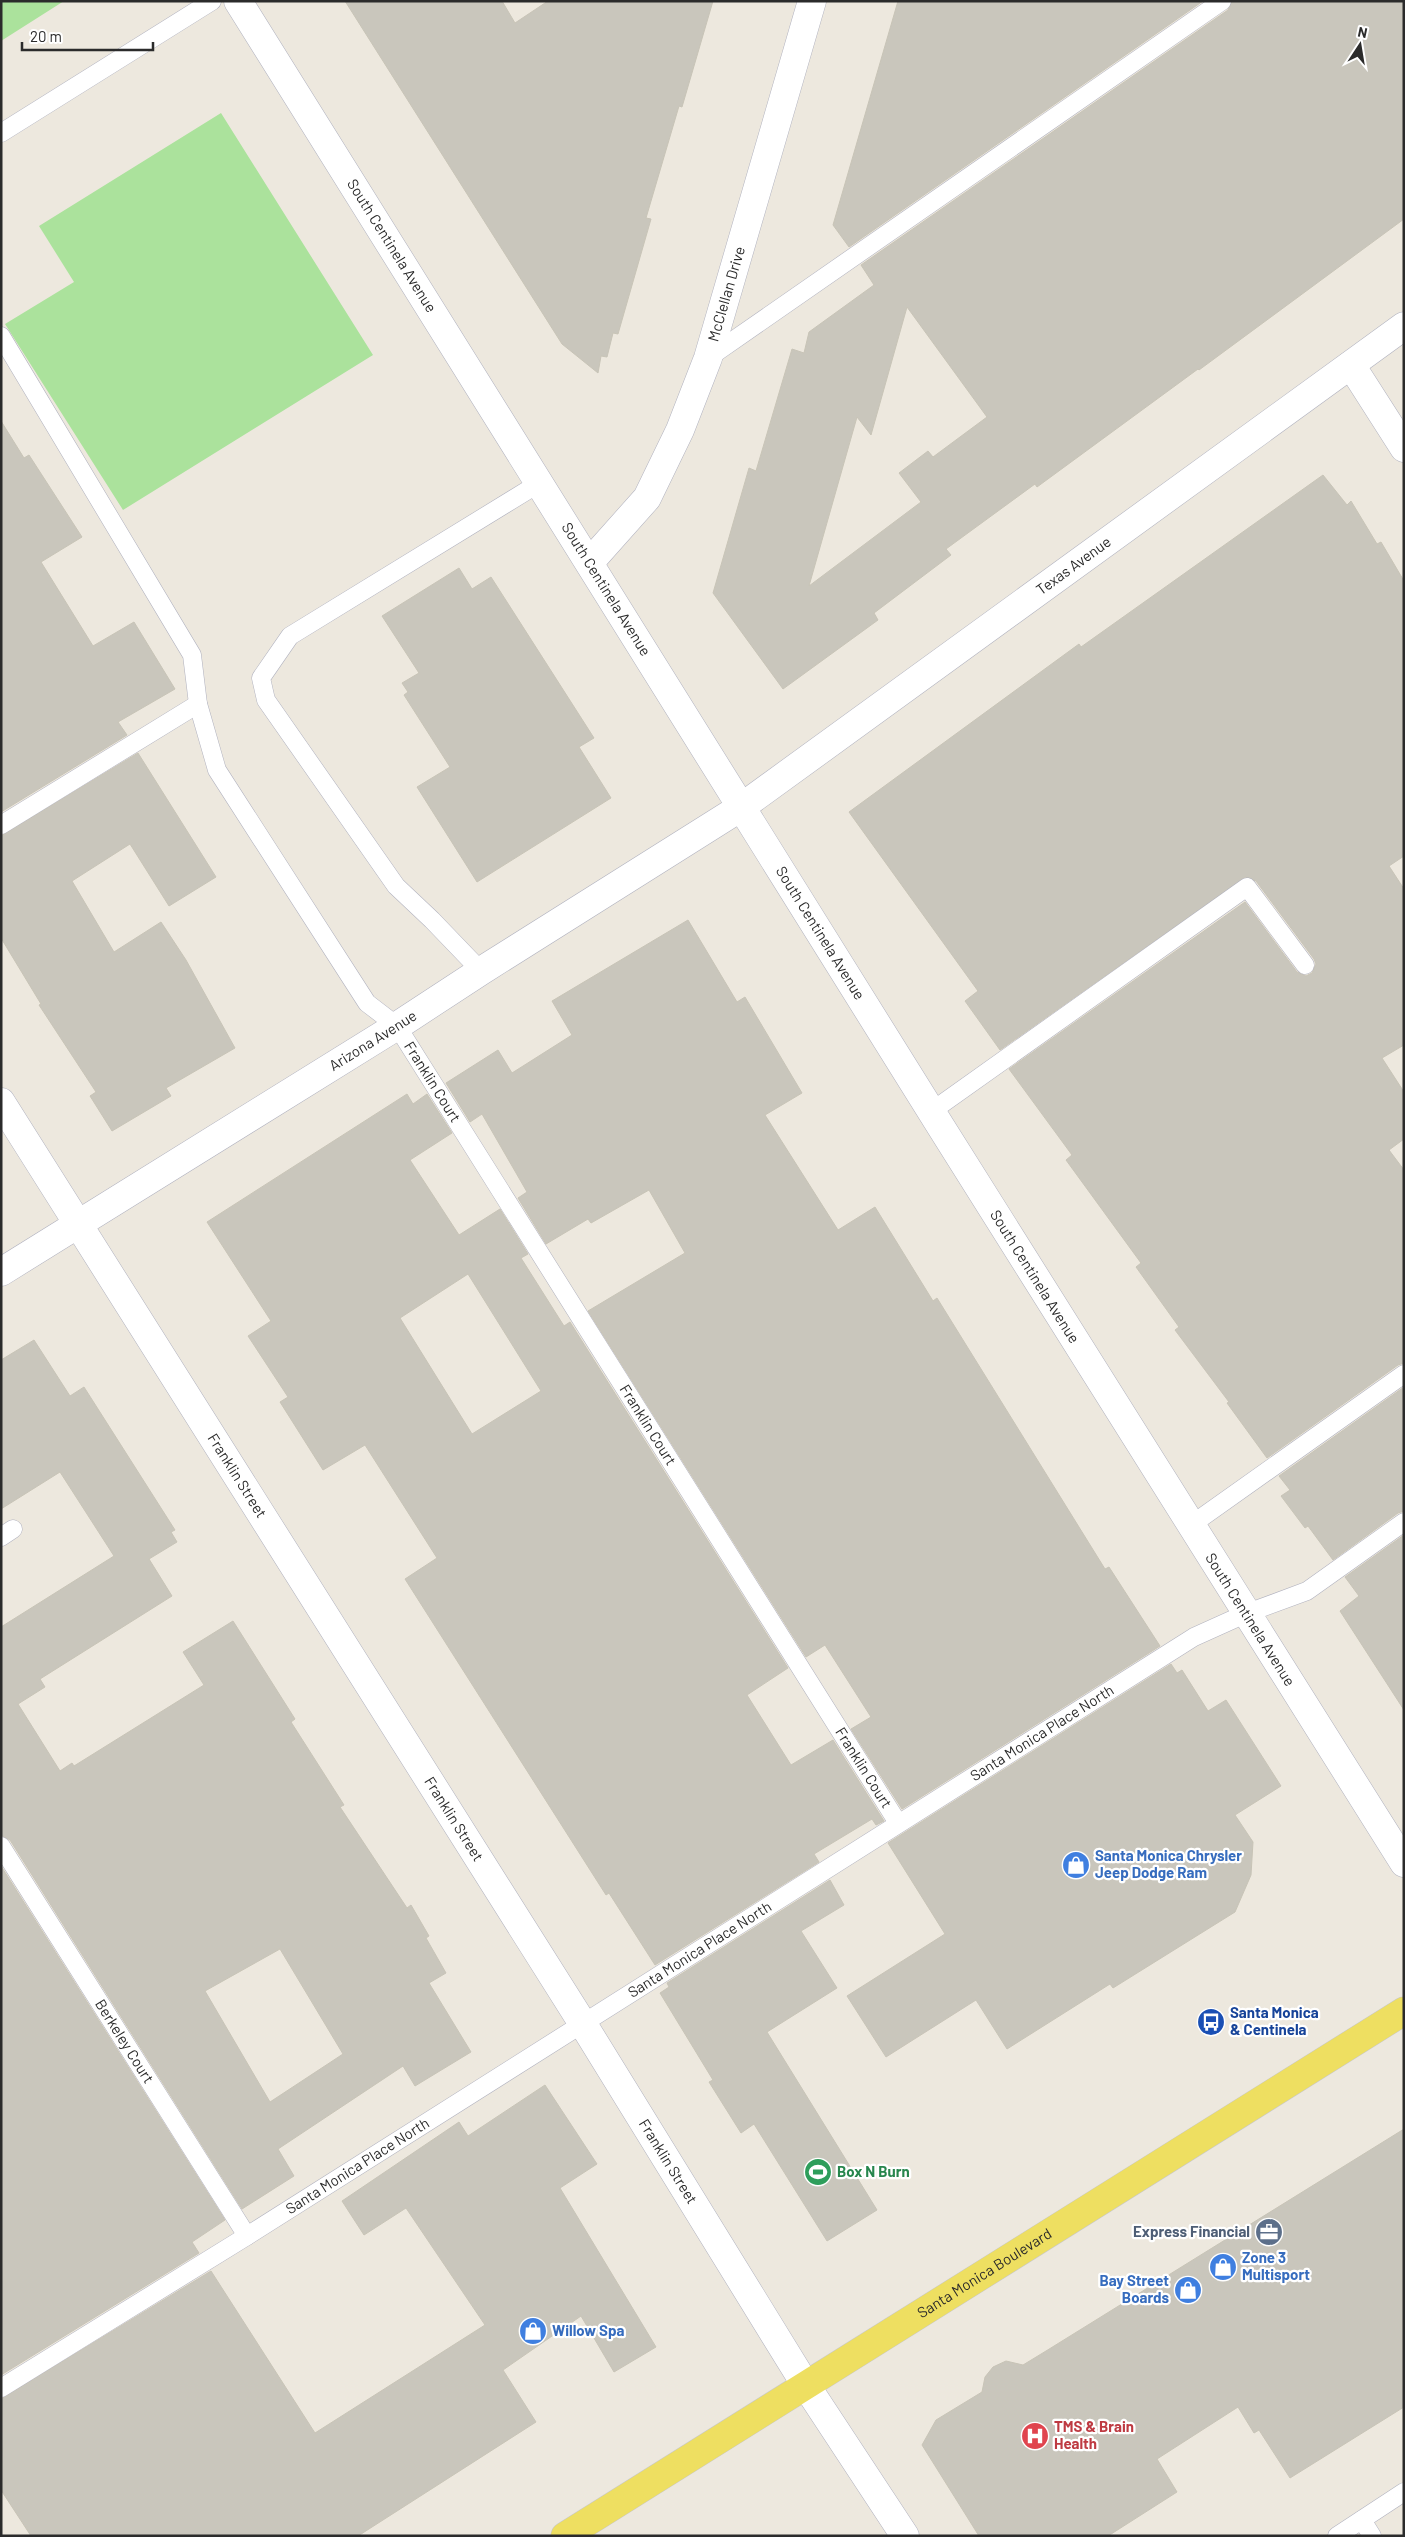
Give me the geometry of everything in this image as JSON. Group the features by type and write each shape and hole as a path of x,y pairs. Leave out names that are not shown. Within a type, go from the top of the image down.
{"main road":[{"name":"Santa Monica Boulevard","path":"565,2536 805,2384 1404,2012"}],"street":[{"name":"South Centinela Avenue","path":"238,1 541,482 1245,1614 1404,1862"},
{"name":"McClellan Drive","path":"590,562 647,498 680,430 708,358 812,1"},
{"name":"Texas Avenue","path":"742,806 1404,326"},
{"path":"1351,366 1404,448"},
{"name":"Arizona Avenue","path":"1,1272 398,1026 480,971 742,806"},
{"name":"Franklin Street","path":"1,1102 583,2024 805,2384 905,2536"}],"lane":[{"path":"1,134 212,1"},
{"path":"708,358 1222,1"},
{"path":"1,336 192,655 198,704 218,770 367,1003 398,1026"},
{"path":"480,971 432,920 396,886 266,700 261,678 290,636 541,482"},
{"path":"1,825 198,704"},
{"path":"932,1111 1247,887 1305,965"},
{"name":"Franklin Court","path":"398,1026 898,1823"},
{"path":"1191,1525 1404,1374"},
{"name":"Santa Monica Place North","path":"1,2388 247,2236 1194,1637 1245,1614 1307,1591 1404,1522"},
{"name":"Berkeley Court","path":"1,1846 247,2236"},
{"path":"1337,2536 1404,2492"},
{"path":"1362,2520 1372,2536"}],"green space":[{"path":"1,1 64,1 1,41"},
{"path":"221,113 373,355 123,510 5,324 74,282 39,226"}],"building":[{"path":"345,1 502,1 515,23 548,1 713,1 682,107 679,106 646,218 651,219 618,334 613,333 607,357 601,356 598,373 562,344"},
{"path":"898,1 1203,1 849,247 833,225"},
{"path":"1232,1 1404,1 1404,219 1037,487 1035,484 946,549 951,555 874,613 878,620 783,689 713,593 749,468 756,471 792,349 804,353 809,332 874,285 861,265 1228,10","holes":["907,307 987,417 933,457 928,451 899,473 921,502 809,586 857,417 871,435"]},
{"path":"1,421 24,458 29,455 82,537 41,562 93,646 134,622 175,689 118,722 127,735 1,812"},
{"path":"1323,475 1347,505 1351,501 1377,544 1381,542 1404,581 1404,856 1389,866 1404,889 1404,1045 1382,1058 1404,1092 1404,1139 1389,1150 1404,1170 1404,1363 1398,1365 1267,1458 1227,1403 1229,1402 1175,1330 1179,1327 1136,1267 1141,1263 1066,1160 1072,1155 1009,1069 1245,902 1297,972 1306,976 1312,973 1316,964 1314,959 1256,881 1245,877 1000,1050 965,1001 978,991 849,812 1079,644 1081,647"},
{"path":"459,568 472,589 491,577 594,738 579,747 611,798 477,882 417,787 450,767 404,695 408,692 402,683 419,673 382,616"},
{"path":"138,753 216,877 169,906 130,844 72,881 114,952 161,922 186,960 235,1048 166,1088 171,1096 112,1131 90,1096 96,1092 39,1005 41,1004 1,938 1,836"},
{"path":"688,920 737,1002 745,997 802,1093 765,1115 838,1230 875,1207 933,1301 937,1298 1105,1569 1109,1567 1160,1646 902,1809 851,1729 871,1717 825,1645 806,1657 588,1311 685,1253 649,1190 591,1223 588,1219 546,1244 518,1198 527,1192 482,1114 470,1122 446,1083 498,1050 512,1073 572,1035 552,1001"},
{"path":"407,1094 413,1104 427,1094 452,1133 410,1160 459,1235 500,1209 528,1254 521,1258 564,1326 570,1322 788,1668 747,1695 791,1765 833,1740 884,1821 876,1825 872,1819 814,1854 819,1862 655,1965 609,1893 606,1895 405,1579 437,1558 365,1445 323,1470 280,1402 288,1397 248,1336 271,1321 207,1222","holes":["468,1274 541,1391 472,1434 400,1318"]},
{"path":"34,1340 70,1396 84,1387 175,1530 171,1532 177,1542 149,1559 172,1596 40,1679 45,1687 18,1704 60,1771 72,1763 74,1766 204,1685 183,1652 233,1621 295,1719 291,1722 344,1805 340,1807 407,1908 411,1905 429,1936 426,1938 446,1973 429,1983 471,2052 415,2086 403,2066 278,2149 294,2176 242,2209 10,1840 1,1835 1,1627 114,1556 60,1472 1,1509 1,1360","holes":["280,1949 343,2054 270,2102 205,1991"]},
{"path":"1404,1387 1404,1511 1398,1513 1333,1560 1308,1526 1305,1528 1281,1496 1290,1490 1279,1476"},
{"path":"1404,1535 1404,1710 1340,1611 1359,1596 1345,1577"},
{"name":"Santa Monica Chrysler Jeep Dodge Ram","path":"1171,1664 1177,1673 1182,1670 1208,1711 1226,1700 1281,1786 1235,1815 1253,1842 1251,1875 1235,1912 1113,1988 1110,1984 1007,2049 976,2000 886,2057 847,1996 945,1934 888,1843"},
{"path":"1,1866 225,2220 192,2242 199,2253 1,2375"},
{"path":"830,1880 844,1905 801,1931 837,1988 767,2032 877,2210 827,2241 754,2124 741,2133 709,2082 713,2080 660,1993 669,1987 667,1983"},
{"path":"545,2085 597,2164 560,2188 656,2347 614,2372 581,2316 503,2370 536,2422 358,2536 31,2536 1,2490 1,2399 211,2271 315,2433 485,2325 406,2208 364,2235 342,2201 459,2122 468,2136"},
{"path":"1404,2129 1404,2407 1290,2478 1259,2430 1254,2433 1238,2407 1157,2459 1177,2492 1108,2536 979,2536 922,2445 936,2420 982,2392 985,2377 993,2367 1006,2361 1023,2365"}],"place":[{"name":"Santa Monica Chrysler Jeep Dodge Ram","path":"1076,1865"},
{"name":"Santa Monica & Centinela","path":"1211,2022"},
{"name":"Box N Burn","path":"818,2172"},
{"name":"Express Financial","path":"1269,2232"},
{"name":"Zone 3 Multisport","path":"1223,2267"},
{"name":"Bay Street Boards","path":"1188,2290"},
{"name":"Willow Spa","path":"533,2331"},
{"name":"TMS & Brain Health","path":"1035,2436"}]}
